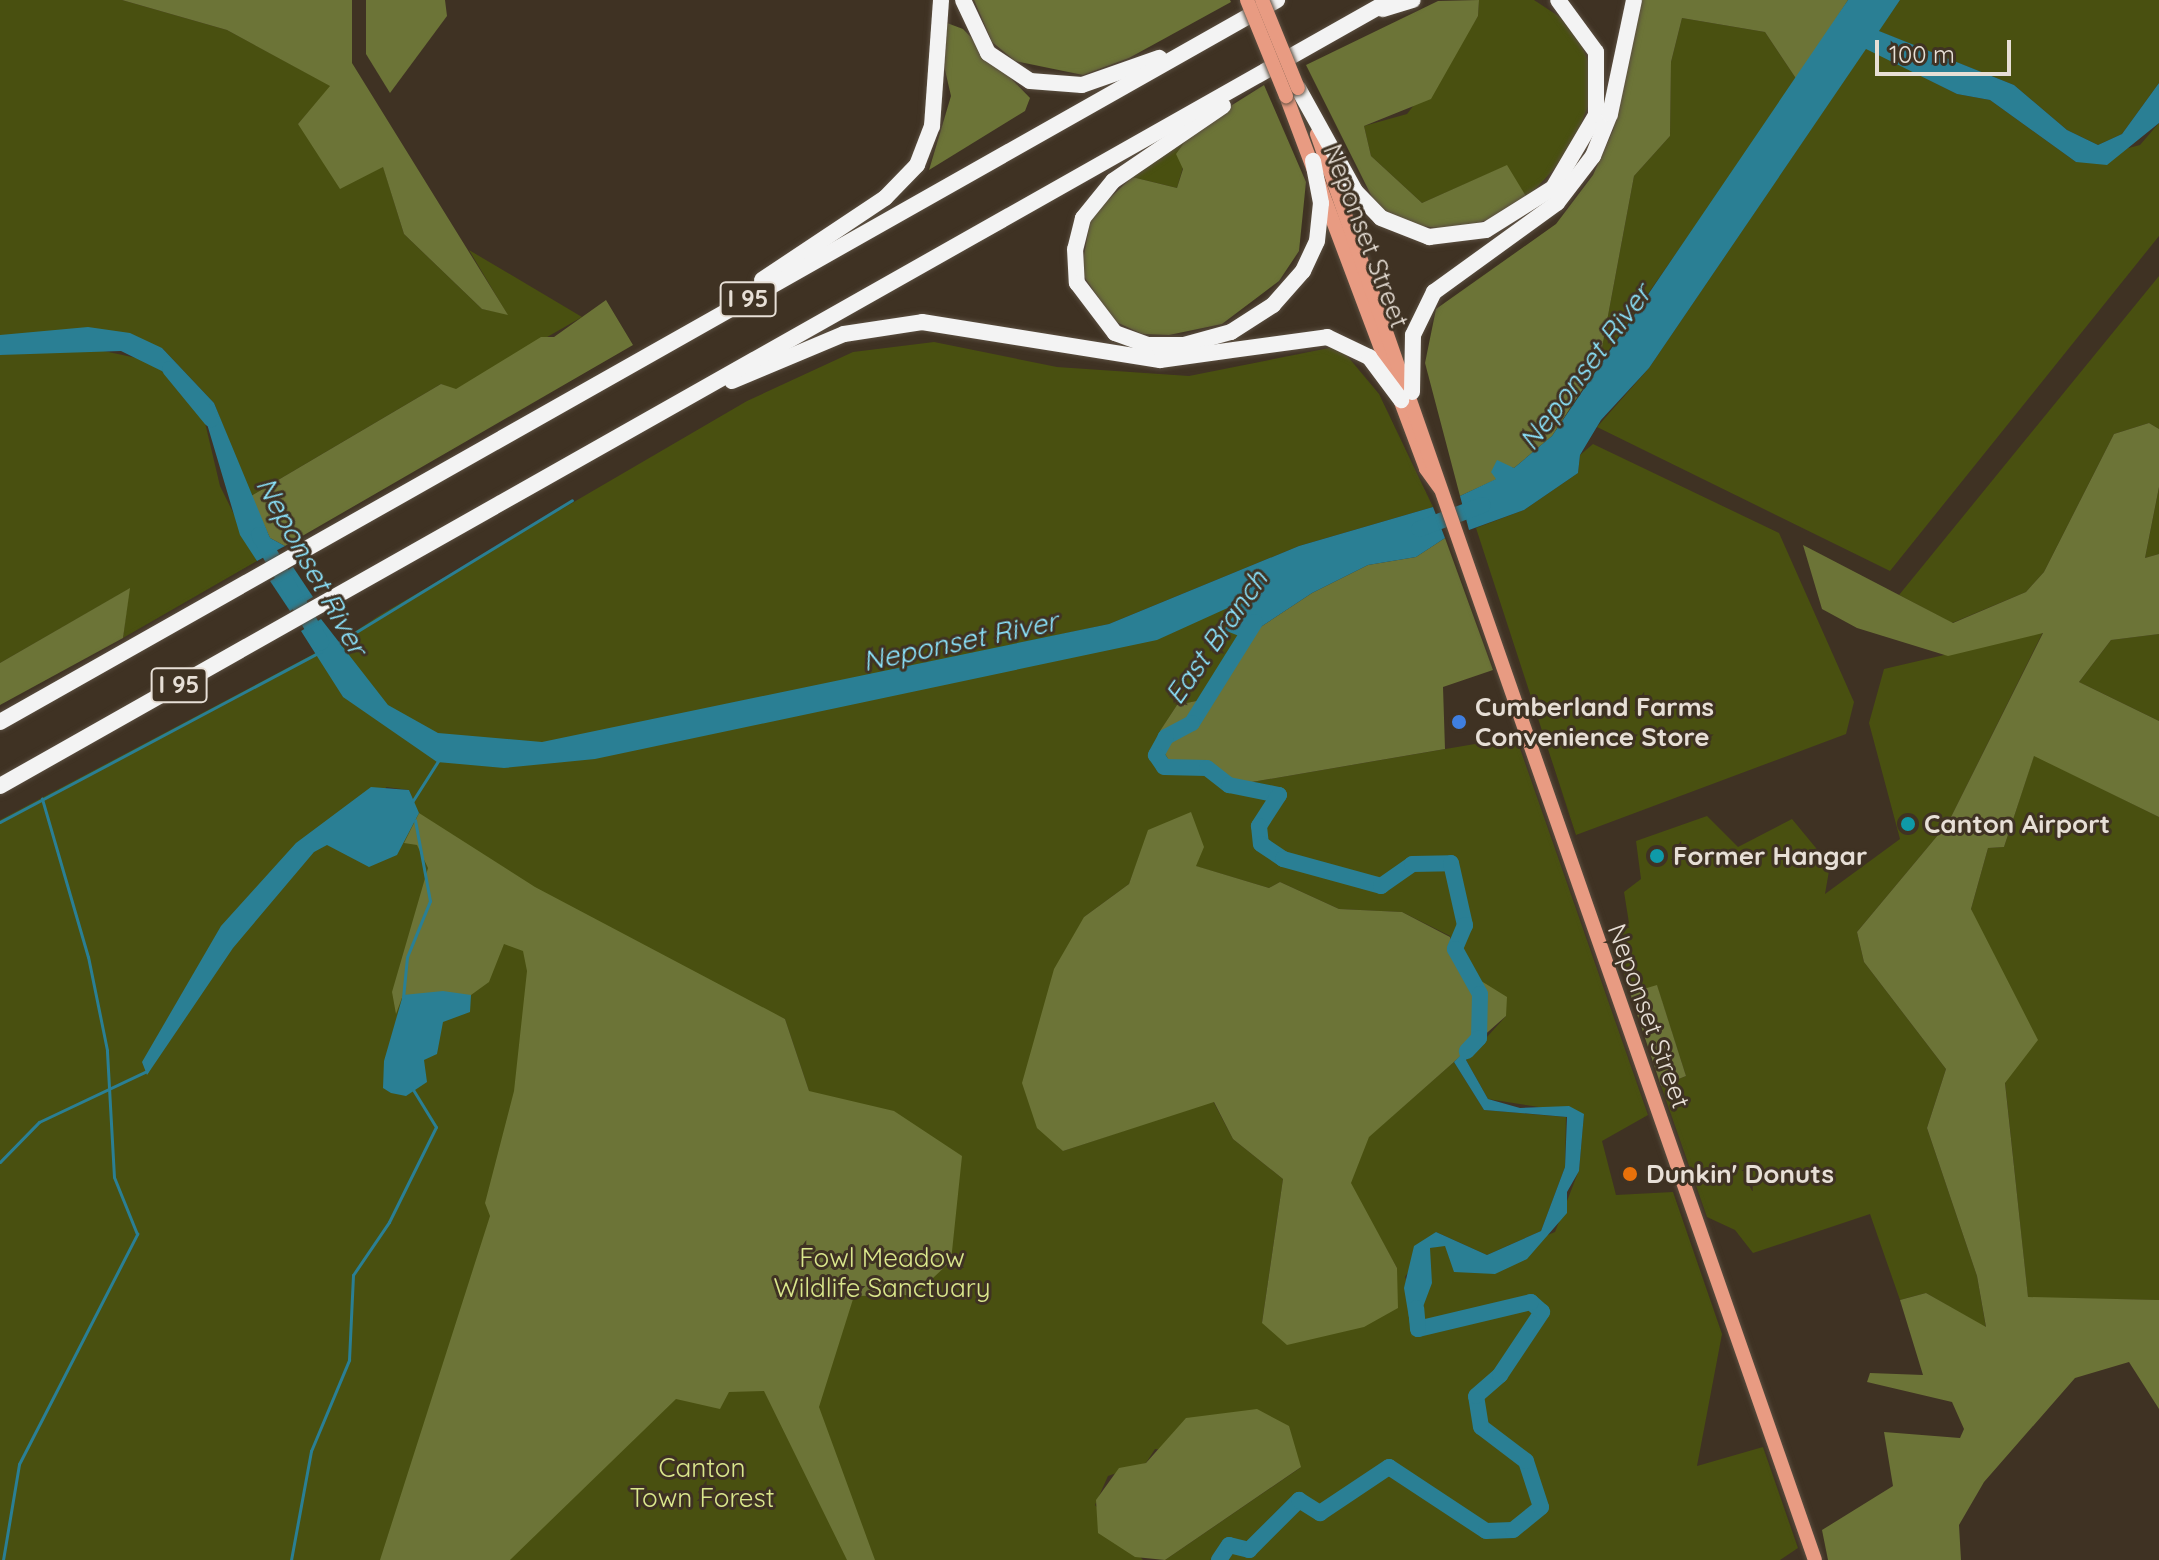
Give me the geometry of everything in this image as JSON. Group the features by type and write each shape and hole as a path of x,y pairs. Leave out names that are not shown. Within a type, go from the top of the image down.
{"highway":[{"path":"711,320 913,171 932,126 941,0"},
{"path":"963,0 992,57 1042,84 1096,82 1195,46"},
{"name":"I 95","path":"0,722 1277,0"},
{"name":"I 95","path":"0,786 1391,0"},
{"path":"1366,14 1413,0"},
{"path":"1292,92 1355,191 1381,218 1429,237 1486,230 1553,188 1596,115 1598,57 1582,24 1558,0"},
{"path":"1406,396 1413,335 1434,292 1557,203 1593,156 1608,122 1634,0"},
{"path":"1269,69 1096,198 1075,249 1085,300 1115,333 1148,345 1202,341 1248,323 1283,296 1314,252 1321,210 1313,161"},
{"path":"675,404 844,334 922,322 1160,360 1327,337 1369,357 1406,396"}],"main road":[{"name":"Neponset Street","path":"1247,0 1292,92 1440,488 1815,1560"},
{"name":"Neponset Street","path":"1262,0 1313,161 1406,396"}],"green space":[{"path":"0,0 122,0 227,30 331,86 298,124 383,166 404,234 482,309 507,314 469,250 582,317 455,390 441,384 251,496 214,403 162,348 0,335"},
{"path":"122,0 352,0 352,63 508,315 482,309 404,234 383,167 340,189 298,124 330,86 227,30"},
{"path":"366,0 445,0 447,16 390,93 366,54"},
{"path":"974,0 1231,2 1129,58 1083,75 1015,61 992,42"},
{"path":"1479,0 1534,0 1575,27 1590,67 1588,106 1570,152 1527,198 1506,166 1422,203 1371,156 1364,126 1407,114 1457,50 1478,16"},
{"path":"1479,0 1478,16 1431,99 1364,126 1371,156 1422,203 1507,165 1527,198 1491,219 1453,230 1414,225 1378,209 1306,65 1438,1"},
{"path":"1642,0 1848,0 1797,80 1765,32 1682,18 1671,62 1670,136 1634,176 1599,364 1552,436 1514,468 1506,466 1497,479 1460,496 1425,363 1436,309 1556,224 1593,175 1613,130"},
{"path":"1900,0 2159,0 2159,83 2122,134 2098,145 2067,130 2014,85 1878,31"},
{"path":"1682,18 1765,32 1797,80 1599,364 1634,176 1670,136 1671,62"},
{"path":"947,23 963,29 1030,98 1025,111 929,170 951,96 942,57"},
{"path":"1866,48 1957,94 1990,100 2076,162 2140,145 2159,123 2159,236 1890,571 1597,427 1649,368"},
{"path":"1264,85 1306,182 1299,251 1279,281 1222,324 1169,335 1142,334 1114,321 1081,272 1091,216 1132,177 1177,188 1183,169 1176,154 1194,129"},
{"path":"1194,129 1177,188 1132,177"},
{"path":"2159,276 2159,429 2149,423 2114,434 2044,572 2026,592 1952,623 1899,595"},
{"path":"606,300 633,345 285,546 270,538 251,496 441,384 456,389 541,337 554,337"},
{"path":"934,342 1057,367 1189,376 1339,346 1379,394 1433,507 1299,546 1109,624 965,655 991,664 1258,587 1224,629 1244,638 1206,699 1177,705 1161,730 1170,737 1170,762 1218,771 1240,784 1516,737 1648,1115 1602,1141 1616,1195 1673,1192 1722,1334 1697,1466 1763,1447 1798,1548 1780,1560 1165,1560 1300,1468 1155,1449 1146,1463 1108,1476 1095,1505 1143,1560 0,1560 0,820 319,651 343,697 366,682 339,642 747,401 853,352","holes":["386,787 409,790 413,801 379,819","1149,831 1195,866 1269,888 1280,882 1339,909 1402,912 1450,936 1457,966 1506,1016 1466,1060 1488,1099 1584,1114 1579,1170 1555,1232 1455,1272 1445,1245 1430,1248 1422,1319 1405,1277 1436,1232 1487,1255 1541,1231 1565,1167 1566,1117 1484,1110 1454,1062 1368,1137 1350,1184 1397,1268 1262,1323 1283,1179 1233,1139 1213,1101 1063,1151 1084,917 1129,884","743,1000 785,1019 809,1091"]},
{"path":"85,347 146,360 199,397 220,486 257,561 123,638 129,589 0,663 0,355"},
{"path":"2149,423 2159,429 2159,487 2145,558 2159,554 2159,634 2111,640 2079,682 2159,721 2159,817 2034,756 2004,847 1988,848 1971,909 2038,1040 2005,1083 2028,1297 2159,1300 2159,1409 2129,1362 2075,1378 1984,1482 1959,1525 1961,1560 1828,1560 1822,1530 1893,1486 1884,1432 1960,1438 1964,1429 1952,1402 1867,1382 1870,1373 1923,1375 1900,1300 1926,1293 1986,1327 1977,1276 1927,1128 1946,1069 1864,962 1857,932 1948,823 2043,633 1948,656 1857,628 1822,609 1803,545 1953,623 2026,592 2044,572 2114,434"},
{"path":"1593,444 1779,533 1854,702 1846,734 1576,835 1476,528 1524,510 1578,473 1580,455"},
{"path":"2159,487 2159,554 2145,558"},
{"path":"1445,538 1493,670 1443,687 1445,749 1240,784 1218,771 1170,762 1164,752 1169,737 1160,731 1177,705 1206,699 1244,638 1312,593 1368,565 1416,557"},
{"path":"130,588 123,638 0,705 0,663"},
{"path":"2043,632 1948,823 1857,932 1864,962 1946,1069 1927,1128 1977,1276 1986,1328 1926,1293 1900,1300 1870,1214 1753,1253 1735,1230 1707,1217 1661,1086 1686,1076 1657,986 1630,993 1612,939 1629,923 1624,892 1641,879 1636,841 1707,816 1738,847 1792,819 1830,865 1825,894 1900,839 1869,723 1884,669"},
{"path":"2159,634 2159,721 2079,682 2111,640"},
{"path":"2034,755 2159,817 2159,1300 2028,1298 1992,960 1971,909 1988,848 2004,847"},
{"path":"1191,812 1204,847 1196,866 1269,888 1280,882 1339,909 1402,912 1450,937 1457,966 1507,997 1506,1016 1369,1137 1351,1183 1397,1268 1398,1308 1364,1327 1287,1345 1262,1323 1283,1179 1233,1139 1214,1102 1063,1151 1037,1128 1022,1083 1054,969 1084,917 1129,884 1148,830"},
{"name":"Fowl Meadow Wildlife Sanctuary","path":"419,813 535,887 785,1019 809,1091 894,1111 962,1156 951,1261 915,1295 854,1296 819,1407 875,1560 847,1560 764,1391 729,1392 720,1409 676,1399 510,1560 380,1560 490,1216 485,1203 514,1091 527,971 523,951 504,944 489,982 471,995 403,995 396,1014 392,992 428,868 417,845 404,843"},
{"path":"1657,985 1686,1076 1661,1086 1630,993"},
{"path":"1257,1409 1289,1426 1301,1467 1165,1560 1135,1557 1098,1533 1096,1500 1119,1468 1146,1463 1186,1418"}],"water":[{"path":"1848,0 1900,0 1879,31 2014,85 2067,130 2098,145 2122,134 2159,83 2159,123 2107,165 2076,162 1990,100 1957,94 1866,49 1649,368 1601,420 1580,455 1578,473 1524,510 1469,530 1460,496 1496,479 1491,472 1497,460 1514,468 1552,436"},
{"path":"88,327 130,333 162,348 214,403 270,538 285,546 257,561 240,535 199,397 176,378 121,351 0,355 0,335"},
{"path":"1433,507 1445,538 1416,557 1368,565 1312,593 1244,638 1224,630 1243,601 1157,640 595,759 504,768 437,762 343,697 301,631 321,619 388,705 438,733 542,742 1109,624 1299,546"},
{"path":"293,567 313,597 290,611 270,581"},
{"path":"371,787 409,790 419,813 397,855 369,867 327,845 314,852 233,948 147,1075 142,1062 221,926 296,843"},
{"path":"443,991 471,995 470,1012 443,1022 437,1054 424,1060 427,1082 406,1096 391,1093 383,1088 384,1061 403,995"},
{"path":"1483,1033 1466,1060 1488,1099 1520,1108 1569,1106 1584,1114 1579,1171 1567,1192 1567,1213 1527,1259 1495,1274 1454,1272 1445,1246 1430,1248 1432,1283 1412,1336 1404,1288 1414,1246 1436,1232 1487,1255 1541,1231 1565,1167 1567,1117 1484,1110 1454,1062"}],"waterway":[{"name":"Neponset River","path":"170,369 211,419"},
{"path":"338,643 572,500"},
{"name":"Neponset River","path":"1419,529 1483,505"},
{"name":"Neponset River","path":"259,535 321,642"},
{"name":"East Branch","path":"1255,622 1192,723 1166,737 1156,755 1164,767 1207,768 1229,785 1279,795 1259,826 1261,844 1283,859 1381,886 1412,864 1451,863 1465,925 1455,949 1480,994 1479,1038 1467,1051"},
{"path":"0,822 321,651"},
{"path":"412,802 438,761"},
{"path":"3,1560 19,1464 137,1234 114,1177 107,1050 88,957 42,799"},
{"path":"403,998 407,957 430,901 415,820"},
{"path":"0,1162 39,1122 147,1071"},
{"path":"291,1560 311,1451 349,1360 353,1275 389,1222 436,1127 412,1088"},
{"name":"East Branch","path":"1219,1560 1229,1545 1249,1550 1299,1500 1320,1513 1389,1467 1486,1531 1513,1530 1541,1507 1526,1461 1481,1427 1476,1396 1500,1375 1542,1312 1531,1302 1418,1329 1416,1308"}],"place":[{"name":"Cumberland Farms Convenience Store","path":"1459,722"},
{"name":"Canton Airport","path":"1908,824"},
{"name":"Former Hangar","path":"1657,856"},
{"name":"Dunkin' Donuts","path":"1630,1174"}],"park label":[{"name":"Canton Town Forest","path":"702,1483"}]}
